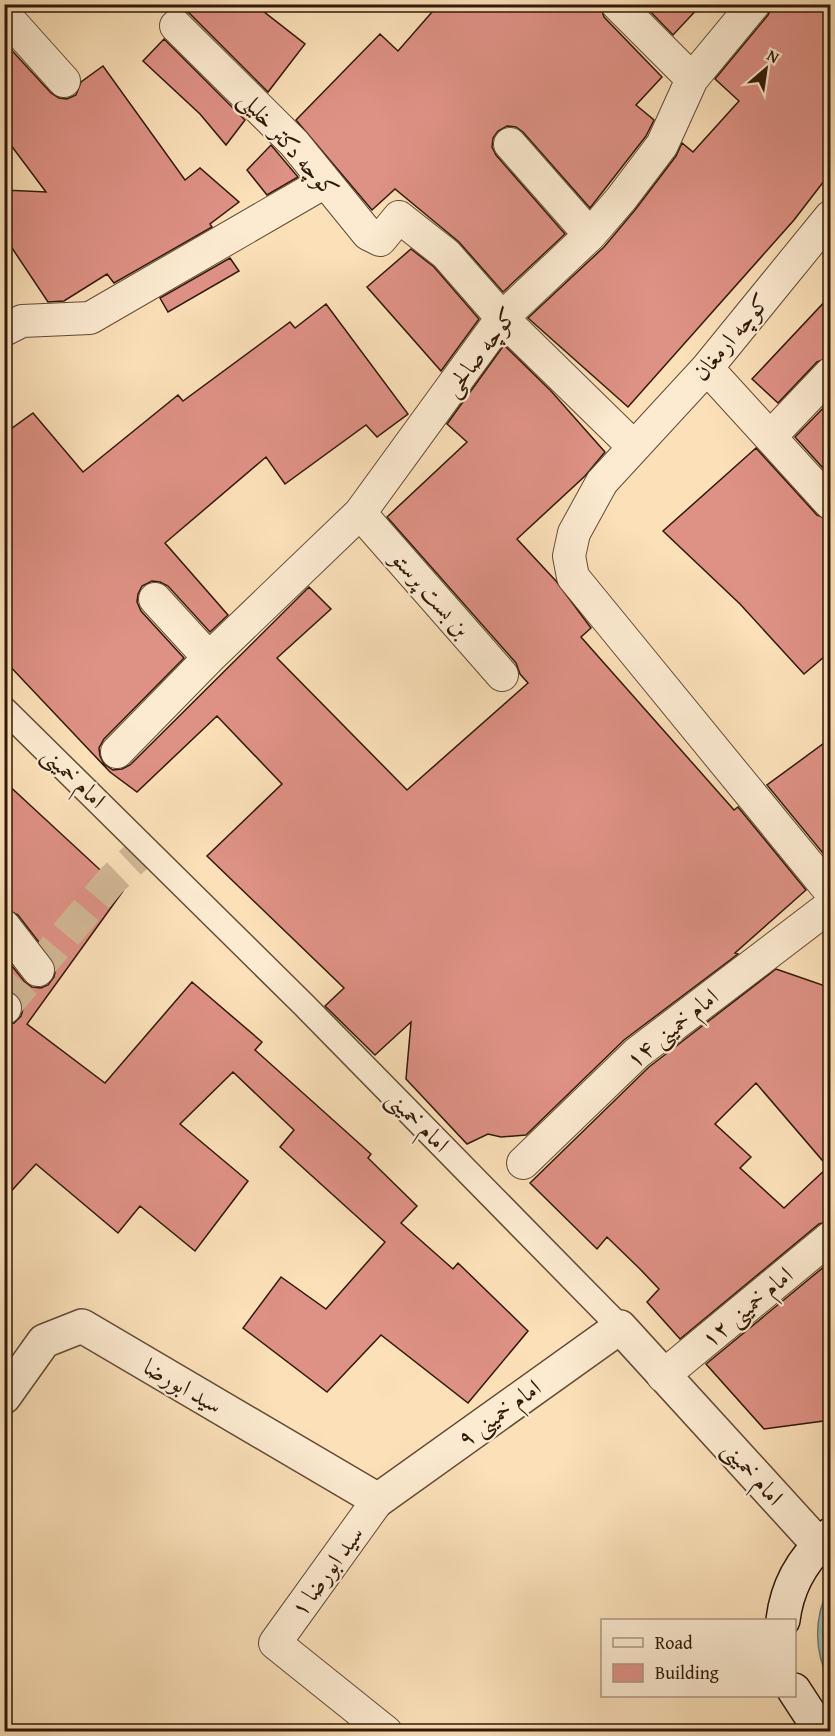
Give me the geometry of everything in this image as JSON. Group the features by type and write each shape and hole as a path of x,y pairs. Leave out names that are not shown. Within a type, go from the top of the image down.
{"street":[{"path":"617,4 692,79"},
{"name":"کوچه صالحی","path":"117,752 209,658 360,513 502,318 590,235 662,145 692,79 754,4"},
{"path":"4,14 64,81"},
{"name":"کوچه دکتر خلیلی","path":"176,26 294,143 368,234 380,240 399,217 446,254 502,318"},
{"path":"510,144 590,235"},
{"path":"4,330 22,321 90,318 325,182"},
{"name":"کوچه ارمغان","path":"827,912 573,577 569,556 574,532 602,482 706,368 831,217"},
{"path":"502,318 630,451"},
{"path":"706,368 831,503"},
{"path":"771,437 831,374"},
{"name":"بن بست پرستو","path":"360,513 502,675"},
{"path":"155,599 209,658"},
{"name":"امام خمینی","path":"4,709 304,1005 825,1540"},
{"name":"امام خمینی ۱۴","path":"523,1162 637,1053 827,912"},
{"path":"4,926 38,970"},
{"name":"امام خمینی ۱۲","path":"663,1376 831,1238"},
{"name":"سید ابورضا","path":"4,1397 44,1341 82,1326 378,1500"},
{"name":"امام خمینی ۹","path":"378,1500 620,1327"},
{"name":"سید ابورضا ۱","path":"378,1500 275,1643 386,1731"},
{"path":"783,1619 793,1583 825,1540"},
{"path":"796,1692 808,1713 827,1731"}],"water":[{"path":"830,1586 830,1683 818,1647 818,1622 824,1598"}],"building":[{"path":"158,4 254,4 305,44 268,92 189,13 180,9 167,11"},
{"path":"439,4 600,4 604,17 662,77 636,105 654,120 646,136 590,208 523,132 516,127 507,126 498,131 493,138 492,147 496,155 565,234 503,292 459,242 395,189 372,210 296,120 380,34 398,51"},
{"path":"643,4 702,4 673,35"},
{"path":"773,4 831,4 831,172 794,220 628,407 528,318 604,247 676,156 682,143 693,152 739,101 715,79 768,15"},
{"path":"164,39 245,120 226,145 200,114 143,61"},
{"path":"4,42 51,93 59,98 67,99 76,95 81,82 103,66 185,180 200,168 239,202 210,224 212,227 114,283 107,274 64,301 48,302 4,236 4,190 46,192 4,136"},
{"path":"271,145 298,177 267,195 247,170"},
{"path":"411,249 434,267 479,319 441,371 367,287"},
{"path":"230,258 239,271 168,312 160,298"},
{"path":"831,295 831,357 817,362 778,403 752,379"},
{"path":"326,304 408,414 377,437 366,425 285,484 266,457 165,543 228,615 210,632 168,586 152,581 142,586 137,602 141,611 184,658 104,739 99,748 104,764 113,770 130,765 309,587 331,609 277,658 407,790 528,683 520,674 516,663 387,517 467,442 447,424 504,345 551,391 605,452 585,476 517,539 556,581 591,628 581,637 734,810 738,807 806,890 735,953 738,954 624,1040 526,1135 501,1137 488,1134 467,1144 406,1079 411,1022 375,1055 325,1006 344,988 207,856 282,784 217,716 137,792 110,772 4,660 4,434 33,413 83,472 178,395 183,401 290,322 295,328"},
{"path":"831,400 831,477 795,437"},
{"path":"756,448 817,515 831,520 831,651 804,674 740,604 663,531"},
{"path":"831,738 831,863 767,785"},
{"path":"4,781 123,891 27,1024 105,1083 192,982 262,1042 255,1050 371,1154 368,1158 417,1206 401,1223 453,1269 458,1263 528,1331 468,1403 381,1335 327,1392 243,1328 281,1277 326,1309 385,1242 280,1147 294,1130 233,1072 180,1124 248,1181 195,1251 140,1206 118,1233 36,1164 4,1199 4,1026 14,1023 21,1016 23,1009 20,999 13,992 4,990 4,956 24,981 32,987 41,988 48,985 54,977 56,968 52,959 18,915 4,908"},
{"path":"776,969 831,988 831,1221 819,1224 680,1339 647,1302 659,1289 640,1269 607,1237 597,1249 530,1183 649,1067","holes":["756,1083 828,1167 784,1208 740,1168 751,1157 715,1124"]},
{"path":"831,1261 831,1420 764,1429 706,1364"}],"tunnel":[{"path":"4,1008 111,881 146,848"}]}
